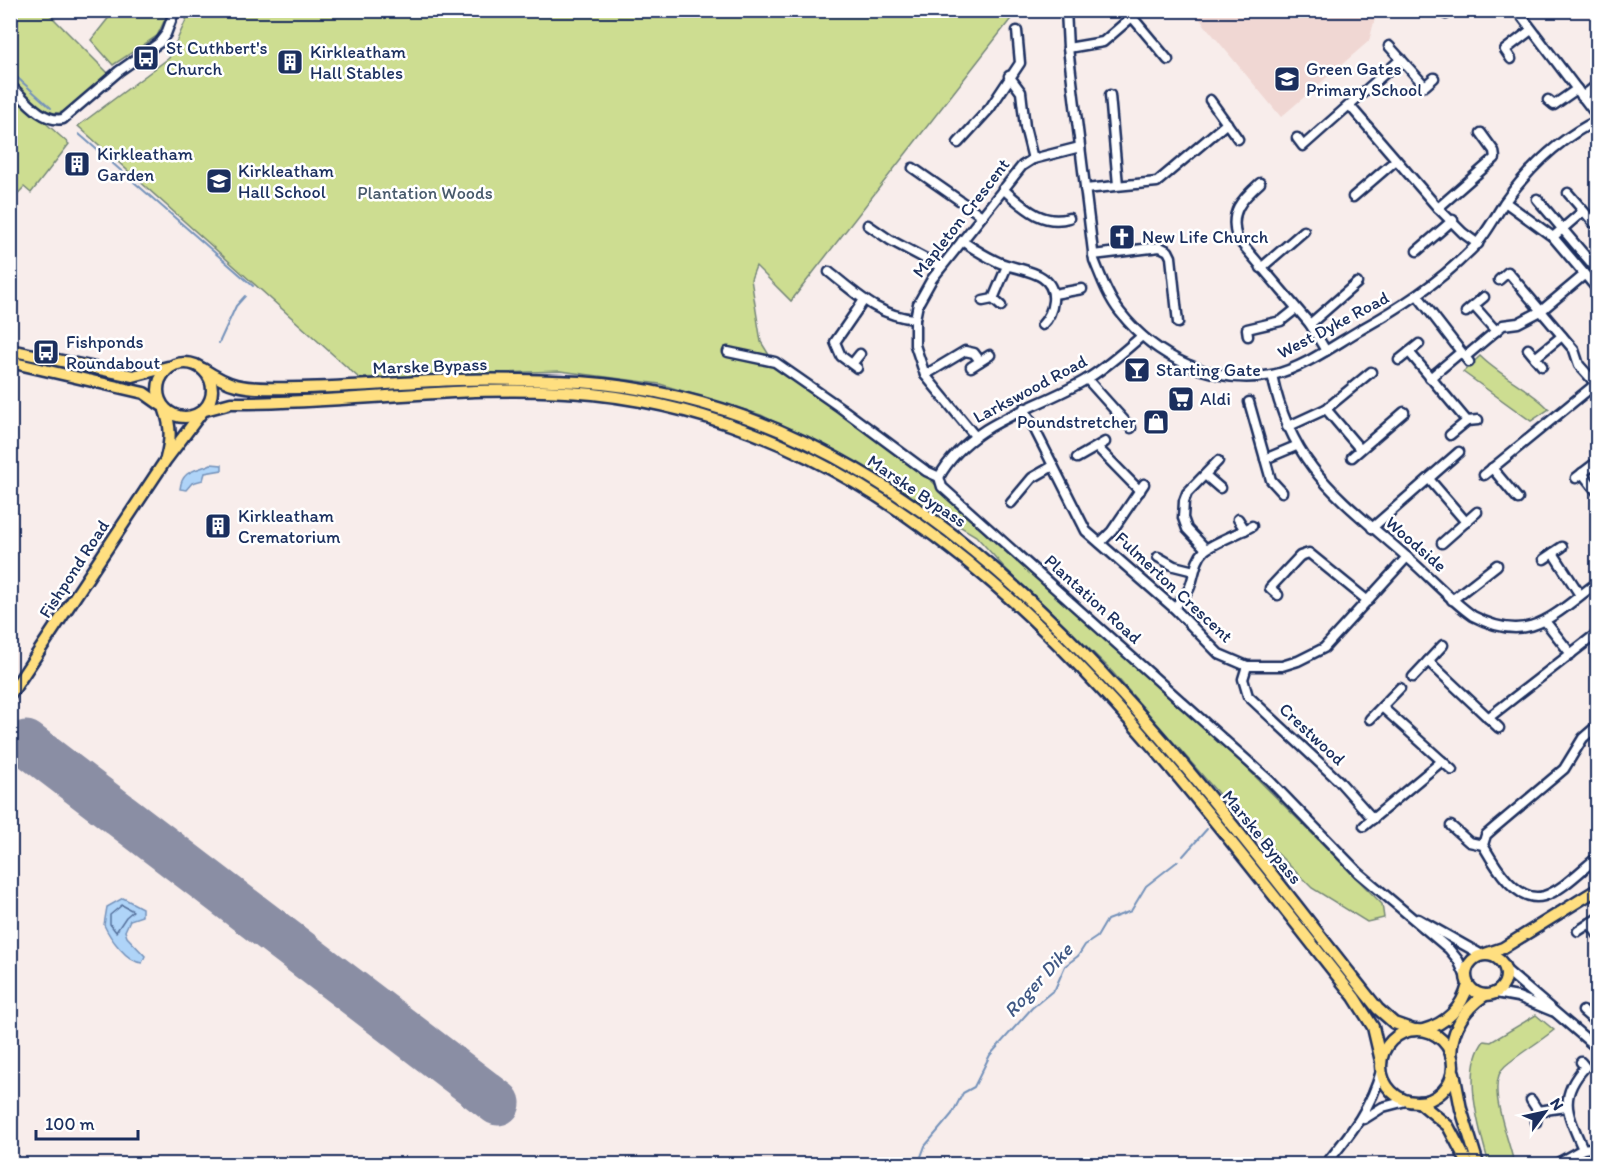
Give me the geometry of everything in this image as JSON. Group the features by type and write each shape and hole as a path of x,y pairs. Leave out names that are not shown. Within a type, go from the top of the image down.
{"main road":[{"path":"10,350 133,376 183,362 198,364 204,369 212,386 212,395 203,411 182,417 144,393 10,362"},
{"path":"163,407 158,387 162,374 169,367"},
{"name":"Marske Bypass","path":"204,369 223,381 259,388 468,380 539,380 604,384 668,395 750,419 841,462 934,520 1002,575 1056,625 1167,747 1378,1010 1394,1023 1418,1030"},
{"name":"Marske Bypass","path":"203,411 231,404 453,393 539,391 592,394 632,400 705,417 788,448 832,470 888,503 962,556 1040,625 1119,709 1213,820 1354,997 1372,1027 1381,1066"},
{"name":"Fishpond Road","path":"163,407 170,423 171,438 165,461"},
{"name":"Fishpond Road","path":"10,695 165,461 203,411"},
{"path":"1453,1070 1444,1090 1433,1099 1419,1102 1406,1101 1393,1094 1385,1083 1381,1066 1390,1042 1398,1035 1435,1026 1452,1015 1460,1004 1471,961 1520,938 1598,889"},
{"path":"1478,1164 1461,1109 1453,1070 1452,1040 1460,1020 1473,1003 1504,983 1507,952 1520,938"},
{"path":"1484,955 1497,958 1504,967"},
{"path":"1467,981 1478,994 1490,994"},
{"path":"1418,1030 1440,1038 1451,1054"},
{"path":"1419,1102 1448,1126 1468,1164"}],"street":[{"path":"10,85 44,116 53,120 63,119 119,71 159,43 166,34 175,10"},
{"name":"West Dyke Road","path":"1066,10 1068,48 1093,255 1103,282 1119,311 1142,336 1183,364 1220,375 1272,375 1300,365 1418,296 1478,244 1505,202 1548,150 1598,119"},
{"path":"1068,48 1097,44 1140,10"},
{"path":"1517,10 1598,119"},
{"path":"1132,17 1168,60"},
{"path":"1511,59 1505,50 1531,30"},
{"path":"958,143 990,108 1021,57 1017,31"},
{"path":"1389,46 1425,86 1434,78"},
{"path":"1297,138 1304,146 1401,59"},
{"path":"1009,76 1017,84 1024,103 1025,127 1033,159"},
{"path":"1582,97 1598,84"},
{"path":"1548,100 1554,105 1577,88"},
{"path":"1110,95 1118,185"},
{"path":"1210,100 1238,139"},
{"path":"1350,106 1438,208 1453,220 1463,234 1478,244"},
{"path":"1085,189 1157,182 1227,123"},
{"path":"1438,208 1495,158 1494,151 1481,133"},
{"name":"Mapleton Crescent","path":"975,436 925,375 915,345 915,319 925,289 1022,166 1033,159 1080,147"},
{"path":"1353,197 1396,160"},
{"path":"927,163 917,170 982,216"},
{"path":"1260,183 1238,204 1234,228 1241,246 1310,324 1326,351"},
{"path":"1003,189 1029,212 1050,220 1059,221 1069,218"},
{"path":"1568,193 1594,223"},
{"path":"1538,199 1598,271"},
{"path":"1505,202 1553,237 1598,291"},
{"path":"1553,237 1583,212"},
{"path":"1417,251 1453,220"},
{"path":"1059,221 1061,231"},
{"path":"877,231 884,222"},
{"path":"868,225 941,267"},
{"path":"1261,268 1304,231"},
{"path":"962,241 1007,266 1039,274 1054,294 1049,322"},
{"path":"1093,255 1160,247 1168,251 1171,257 1178,323"},
{"path":"993,299 1007,266"},
{"path":"1484,475 1597,383 1579,365 1574,350 1508,272 1499,280"},
{"path":"1431,378 1465,357 1503,325 1518,323 1541,311 1584,275"},
{"path":"831,277 864,300 893,316 915,319"},
{"path":"1310,324 1357,284"},
{"path":"1054,294 1077,287"},
{"path":"1418,296 1465,357"},
{"path":"1466,312 1484,297"},
{"path":"983,301 993,299"},
{"path":"993,299 1001,306"},
{"path":"860,354 855,366 841,356 835,342 864,300"},
{"path":"1474,306 1496,331"},
{"path":"1248,336 1247,329 1281,321 1296,309"},
{"name":"Larkswood Road","path":"939,477 975,436 999,420 1087,379 1142,336"},
{"path":"1535,358 1562,336"},
{"path":"1399,360 1419,344"},
{"path":"1528,349 1542,366"},
{"path":"925,375 965,351 974,353 980,361"},
{"name":"Plantation Road","path":"728,352 775,362 926,471 939,477 942,487 1270,781 1333,848 1449,949 1458,960 1467,981"},
{"path":"1409,352 1467,421"},
{"path":"971,367 990,356"},
{"path":"1287,427 1326,410 1371,372"},
{"name":"Woodside","path":"1272,375 1278,405 1296,446 1327,487 1452,600 1491,625 1518,630 1545,621 1598,582"},
{"path":"1087,379 1131,428"},
{"path":"1249,402 1272,480 1282,492"},
{"name":"Fulmerton Crescent","path":"1024,408 1076,516 1086,531 1174,608 1219,654 1246,666 1282,666 1310,656 1337,636 1407,557"},
{"path":"1326,410 1360,449"},
{"path":"1352,457 1404,412"},
{"path":"1450,435 1467,421 1478,420"},
{"path":"1077,458 1101,445 1142,488 1112,531 1100,543"},
{"path":"1265,459 1296,446"},
{"path":"1372,528 1459,452"},
{"path":"1206,549 1187,529 1184,518 1187,493 1218,460"},
{"path":"1593,465 1579,476 1598,493"},
{"path":"1011,503 1015,492 1032,478 1053,466"},
{"path":"1492,468 1518,499"},
{"path":"1205,475 1220,488"},
{"path":"1429,479 1466,522"},
{"path":"1442,543 1477,512"},
{"path":"1174,608 1188,590 1194,571 1206,549 1249,528 1238,519"},
{"path":"1544,560 1562,547"},
{"path":"1278,595 1270,588 1300,556 1309,553 1368,601"},
{"path":"1553,553 1580,595"},
{"path":"1162,563 1194,571"},
{"path":"1452,600 1497,565"},
{"path":"1545,621 1571,654"},
{"path":"1488,718 1591,638"},
{"path":"1413,677 1443,645"},
{"path":"1428,661 1499,728"},
{"name":"Crestwood","path":"1246,666 1243,679 1248,696 1332,775 1373,819"},
{"path":"1370,719 1400,688"},
{"path":"1382,706 1452,770"},
{"path":"1598,725 1583,738 1564,769 1486,835 1483,845 1493,864 1518,890 1537,897 1557,889 1598,857"},
{"path":"1364,826 1442,761"},
{"path":"1451,826 1469,842 1483,845"},
{"name":"Plantation Road","path":"1409,916 1484,955"},
{"path":"1578,932 1594,921 1598,935"},
{"path":"1504,967 1598,1049"},
{"path":"1490,994 1518,997 1555,1012"},
{"path":"1583,1011 1596,1018"},
{"path":"1326,1164 1361,1121 1373,1097 1381,1066"},
{"path":"1583,1149 1566,1107 1571,1082 1586,1066"},
{"path":"1531,1100 1538,1111 1536,1122"},
{"path":"1361,1121 1383,1107 1406,1101"},
{"path":"1538,1111 1566,1107"},
{"path":"1557,1164 1583,1149 1598,1147"}],"shaded area":[{"name":"Green Gates Primary School","path":"1193,11 1377,11 1369,41 1281,117"}],"green space":[{"path":"10,11 46,11 108,73 72,111 47,114 11,80"},
{"path":"114,11 169,11 157,36 113,65 91,40"},
{"name":"Plantation Woods","path":"190,11 1017,11 791,301 756,266 751,279 761,342 777,368 927,477 1220,741 1382,904 1384,918 1367,922 1312,888 1223,799 1108,667 1003,566 976,536 860,466 761,415 660,384 560,371 359,378 78,126 169,58"},
{"path":"11,92 69,144 31,193 24,187 11,201"},
{"path":"1480,356 1549,409 1531,421 1463,372"},
{"path":"1536,1015 1554,1030 1505,1066 1499,1074 1497,1086 1500,1113 1514,1164 1489,1164 1474,1101 1474,1068 1477,1053 1484,1041 1491,1042"}],"water":[{"path":"211,464 222,465 222,470 205,473 203,480 192,483 186,490 180,489 181,482 187,474"},
{"path":"123,898 142,908 142,916 130,920 125,931 127,937 145,956 142,963 136,962 125,954 104,925 107,907"}],"waterway":[{"path":"10,71 51,108"},
{"path":"79,134 253,286"},
{"path":"219,343 236,306 245,296"},
{"name":"Roger Dike","path":"1183,856 1207,829"},
{"name":"Roger Dike","path":"914,1164 919,1162 925,1146 952,1114 963,1093 974,1087 990,1055 1032,1008 1055,989 1065,966 1078,956 1085,945 1097,937 1107,920 1131,911 1146,886 1178,861"}],"runway":[{"path":"26,743 498,1103"}],"place":[{"name":"St Cuthbert's Church","path":"146,58"},
{"name":"Kirkleatham Hall Stables","path":"290,62"},
{"name":"Green Gates Primary School","path":"1287,79"},
{"name":"Kirkleatham Garden","path":"77,164"},
{"name":"Kirkleatham Hall School","path":"219,181"},
{"name":"New Life Church","path":"1122,237"},
{"name":"Fishponds Roundabout","path":"46,352"},
{"name":"Starting Gate","path":"1137,370"},
{"name":"Aldi","path":"1181,399"},
{"name":"Poundstretcher","path":"1156,422"},
{"name":"Kirkleatham Crematorium","path":"218,526"}]}
